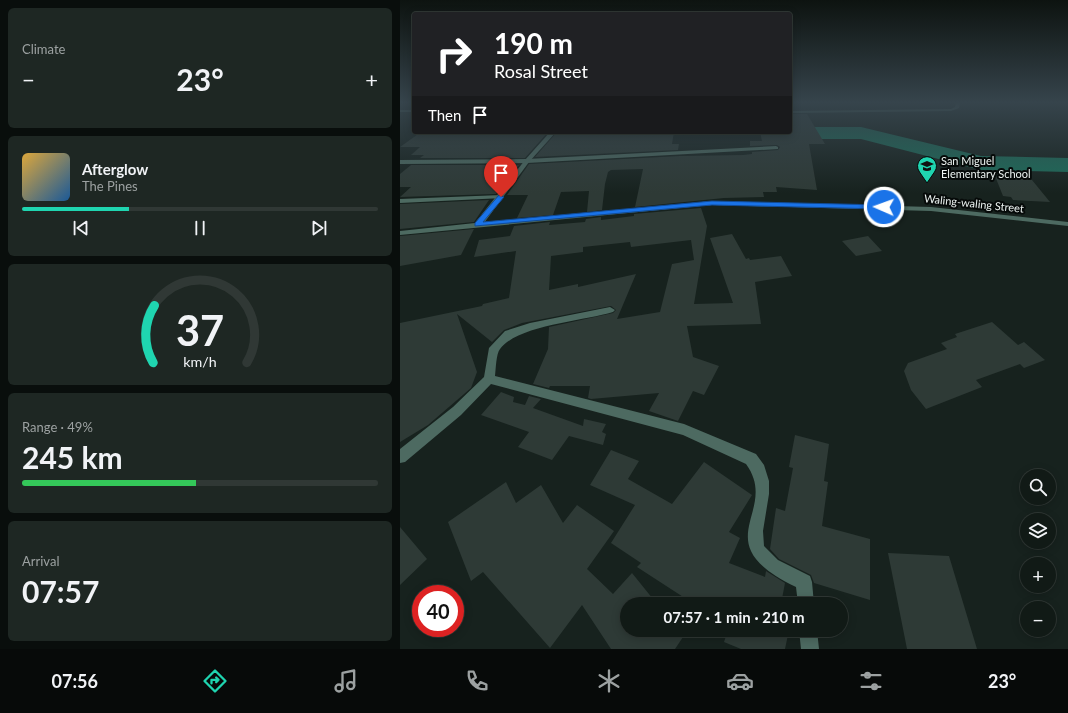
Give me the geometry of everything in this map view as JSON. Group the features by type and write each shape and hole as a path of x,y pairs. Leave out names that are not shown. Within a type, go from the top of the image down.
{"street":[{"path":"478,225 501,197 526,161 551,134"},
{"path":"400,162 526,161 776,148"},
{"path":"400,200 501,197"},
{"name":"Waling-waling Street","path":"400,233 712,203 931,208 1068,224"},
{"path":"400,457 457,411 489,379 494,348 509,334 530,327 610,310"},
{"path":"489,379 684,430 751,459 759,466 761,472 762,496 756,534 758,550 774,567 804,582 805,597"},
{"path":"809,637 810,649"}],"building":[{"path":"819,133 825,144 809,144 817,190 776,187 777,192 763,192 764,197 724,198 635,207 643,169 611,170 608,172 602,210 587,212 589,191 561,192 553,215 517,218 528,195 507,195 529,164 680,156 743,155 752,154 752,152 778,150 780,147 777,145 750,146 750,141 762,141 760,134"},
{"path":"418,134 546,134 525,158 420,158 424,155 411,155 420,147 400,147"},
{"path":"555,134 674,134 672,144 679,144 678,150 535,157"},
{"path":"411,165 519,165 496,194 400,197 411,187 400,187 400,174"},
{"path":"995,176 1032,180 1050,202 1013,200 1011,197 1003,196"},
{"path":"489,200 474,222 400,229 400,204"},
{"path":"701,208 707,226 694,304 733,303 710,238 732,234 746,259 749,258 750,260 781,256 792,276 755,282 761,324 687,326 693,357 719,366 704,395 693,391 678,421 649,411 659,393 591,399 588,398 590,386 550,386 549,388 533,384 548,349 549,327 613,313 616,310 611,306 522,323 504,330 492,342 457,314 477,372 471,388 428,425 400,442 400,323 482,306 483,304 509,298 516,251 474,257 479,240 510,236 514,226 550,222 549,225 585,222 586,219 601,217 601,220 634,216 634,214","holes":["691,240 694,260 672,264 660,312 617,319 636,274 578,287 578,284 549,290 551,256 583,252 583,247 630,242 631,247"]},
{"path":"474,229 461,255 400,266 400,236"},
{"path":"868,236 882,251 856,256 842,241"},
{"path":"992,322 1018,345 1024,342 1045,360 1024,368 1020,364 976,380 982,387 926,409 911,390 904,371 908,363 947,349 941,343 957,337 955,334"},
{"path":"501,392 514,397 513,402 525,405 529,396 541,399 533,408 583,426 584,419 606,424 602,432 606,434 603,445 569,436 552,460 518,447 529,432 481,415"},
{"path":"795,435 829,444 824,481 828,482 822,526 870,539 870,600 814,583 811,575 779,559 770,549 776,508 785,511 793,468 789,467"},
{"path":"611,450 639,461 628,479 672,504 704,462 752,495 729,532 740,538 729,563 765,577 766,571 785,583 782,597 683,597 637,567 641,563 611,543 635,505 590,485"},
{"path":"506,482 516,503 541,485 563,523 577,505 614,531 587,569 613,594 632,573 651,597 620,597 620,637 683,637 675,649 611,649 582,605 550,648 483,572 471,581 448,522"},
{"path":"400,527 427,559 400,585"},
{"path":"888,553 949,556 977,649 907,649"},
{"path":"726,637 788,637 785,649 741,649 724,642"}],"waterway":[{"path":"862,133 981,163 1068,165"}],"place":[{"name":"San Miguel Elementary School","path":"927,183"}],"route":[{"path":"501,197 478,225 712,203 884,207"}]}
